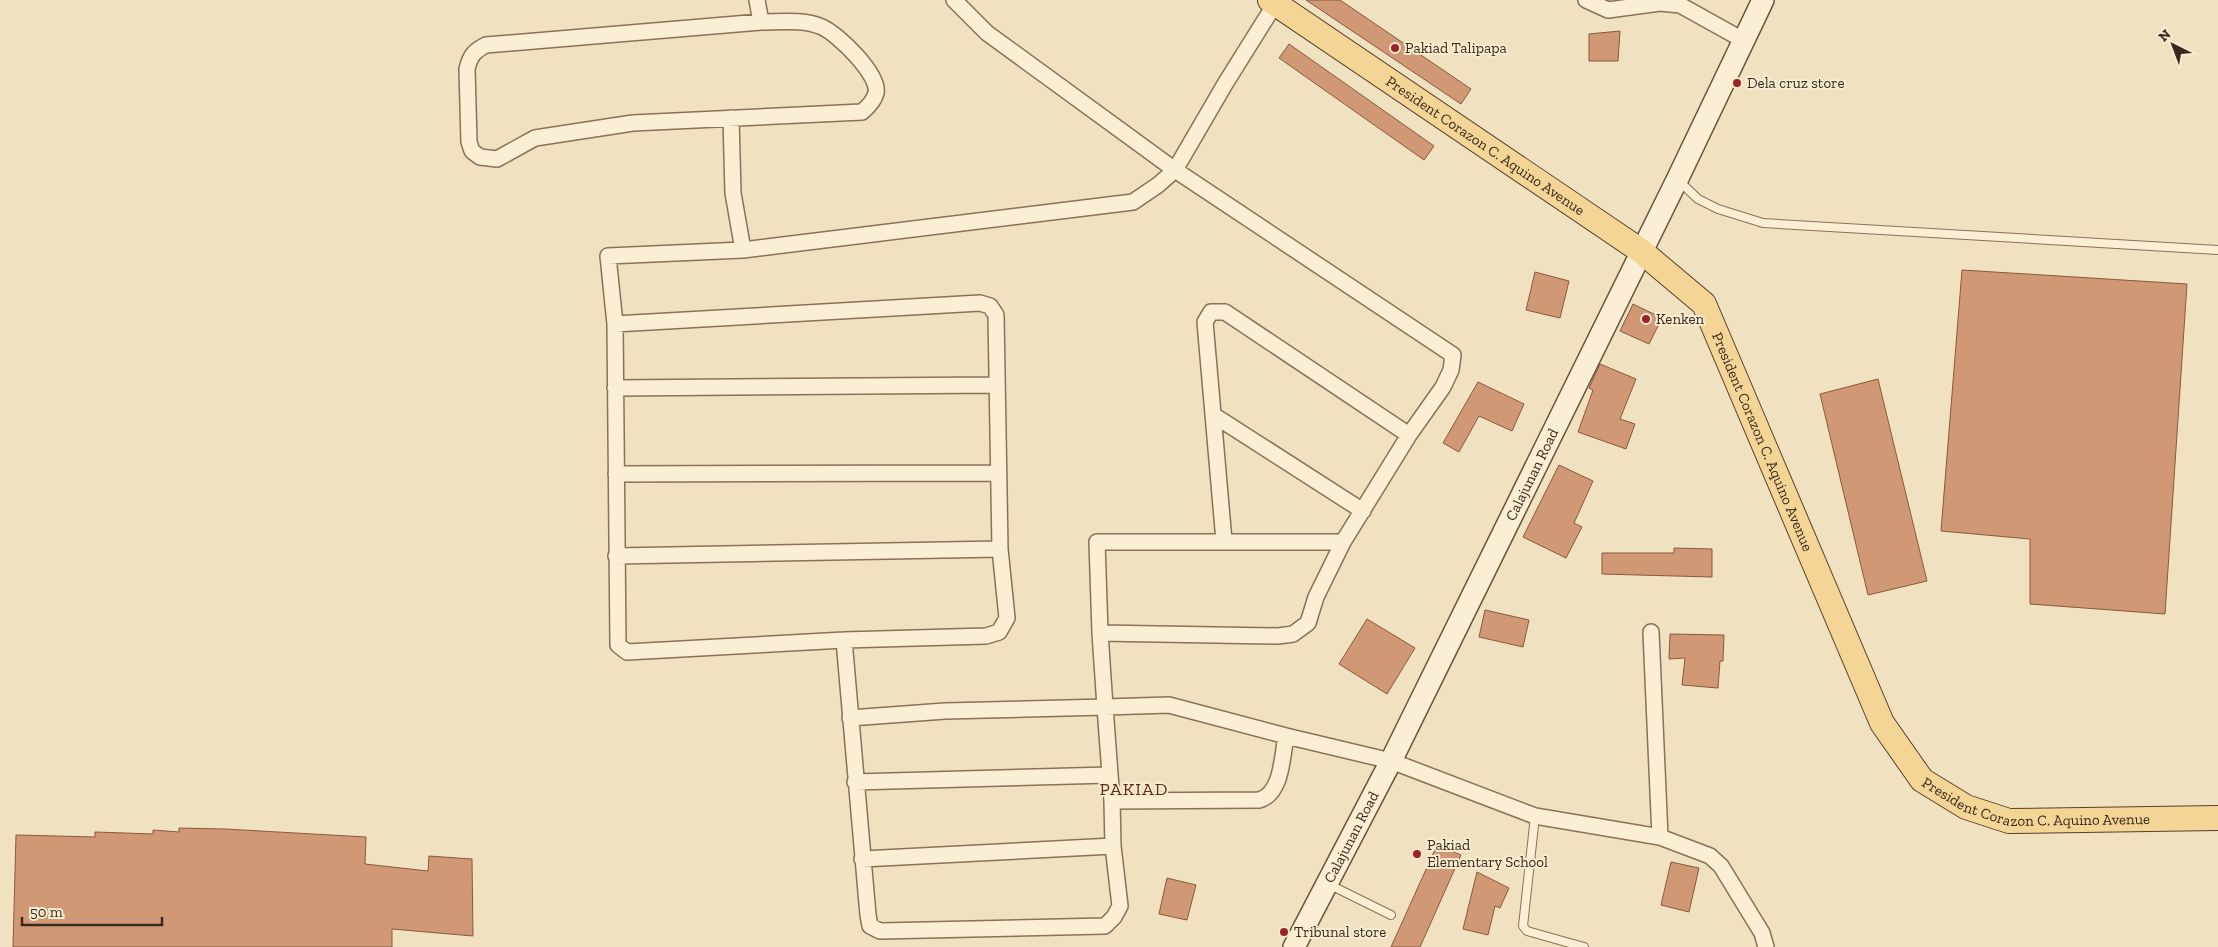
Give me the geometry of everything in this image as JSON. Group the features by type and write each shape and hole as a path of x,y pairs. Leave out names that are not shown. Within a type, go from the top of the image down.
{"main road":[{"name":"Calajunan Road","path":"1294,947 1391,761 1677,180 1763,0"},
{"name":"President Corazon C. Aquino Avenue","path":"1272,2 1641,251 1704,304 1882,723 1922,780 1966,807 2009,821 2218,818"}],"street":[{"path":"757,0 761,22"},
{"path":"954,0 987,33 1175,170 1453,355 1452,370 1443,387 1409,435 1364,511 1343,542 1316,597 1308,623 1293,634 1100,633"},
{"path":"1586,0 1608,10 1660,3 1680,4 1743,40"},
{"path":"615,324 980,303 990,306 996,315 1000,549 1007,618 999,632 986,636 844,640 627,652 618,645 616,634 615,324 608,256 743,250 1133,202 1158,185 1175,170 1272,2"},
{"path":"761,22 798,22 822,27 844,43 866,67 874,79 876,92 871,103 862,112 731,118 633,123 535,138 496,159 480,157 472,151 469,142 467,69 470,58 476,50 486,45 761,22"},
{"path":"731,118 733,193 743,250"},
{"path":"1224,541 1215,416 1205,322 1211,312 1225,312 1409,435"},
{"path":"616,388 996,385"},
{"path":"1215,416 1364,511"},
{"path":"616,474 998,472"},
{"path":"844,640 862,859 870,926 880,931 1104,926 1114,918 1120,906 1113,846 1112,801 1100,633 1097,542 1343,542"},
{"path":"616,556 1000,549"},
{"path":"1651,632 1660,838"},
{"path":"850,718 945,711 1169,705 1391,761 1534,816 1660,838 1710,856 1721,866 1762,933 1766,947"},
{"path":"1112,801 1259,800 1268,798 1275,790 1286,736"},
{"path":"855,782 1109,775"},
{"path":"862,859 1113,846"}],"lane":[{"path":"1677,180 1698,199 1718,209 1763,224 2218,250"},
{"path":"1534,816 1523,926 1527,931 1584,947"},
{"path":"1326,883 1392,915"}],"building":[{"name":"Pakiad Talipapa","path":"1306,0 1340,0 1471,89 1461,104"},
{"path":"1620,31 1618,61 1589,61 1589,34"},
{"path":"1289,44 1434,146 1424,160 1279,58"},
{"path":"1962,270 2187,284 2165,614 2030,604 2030,539 1941,531"},
{"path":"1535,272 1569,281 1560,318 1526,310"},
{"path":"1633,304 1662,318 1649,344 1620,331"},
{"path":"1600,364 1636,379 1620,419 1635,424 1626,449 1578,432 1593,390 1589,388"},
{"path":"1878,379 1927,581 1868,595 1820,394"},
{"path":"1478,382 1524,404 1512,431 1479,416 1459,452 1443,443"},
{"path":"1559,465 1593,481 1574,523 1582,527 1566,558 1523,537"},
{"path":"1674,548 1712,549 1712,577 1602,574 1602,553 1674,553"},
{"path":"1485,610 1529,620 1523,647 1479,637"},
{"path":"1367,619 1415,648 1387,694 1339,664"},
{"path":"1670,634 1724,635 1723,661 1720,661 1718,688 1682,685 1685,658 1669,659"},
{"path":"179,828 366,837 365,864 428,871 429,856 472,859 473,936 392,929 392,947 13,947 16,835 95,837 95,832 153,834 153,830 179,832"},
{"path":"1437,845 1461,855 1420,947 1391,947"},
{"path":"1671,862 1699,868 1689,912 1661,905"},
{"path":"1477,872 1509,888 1500,908 1495,906 1488,935 1463,929"},
{"path":"1167,878 1196,885 1187,920 1159,914"}],"place":[{"name":"Pakiad Talipapa","path":"1395,48"},
{"name":"Dela cruz store","path":"1737,83"},
{"name":"Kenken","path":"1646,319"},
{"name":"Pakiad Elementary School","path":"1417,854"},
{"name":"Tribunal store","path":"1284,932"}],"district":[{"name":"PAKIAD","path":"1134,789"}]}
